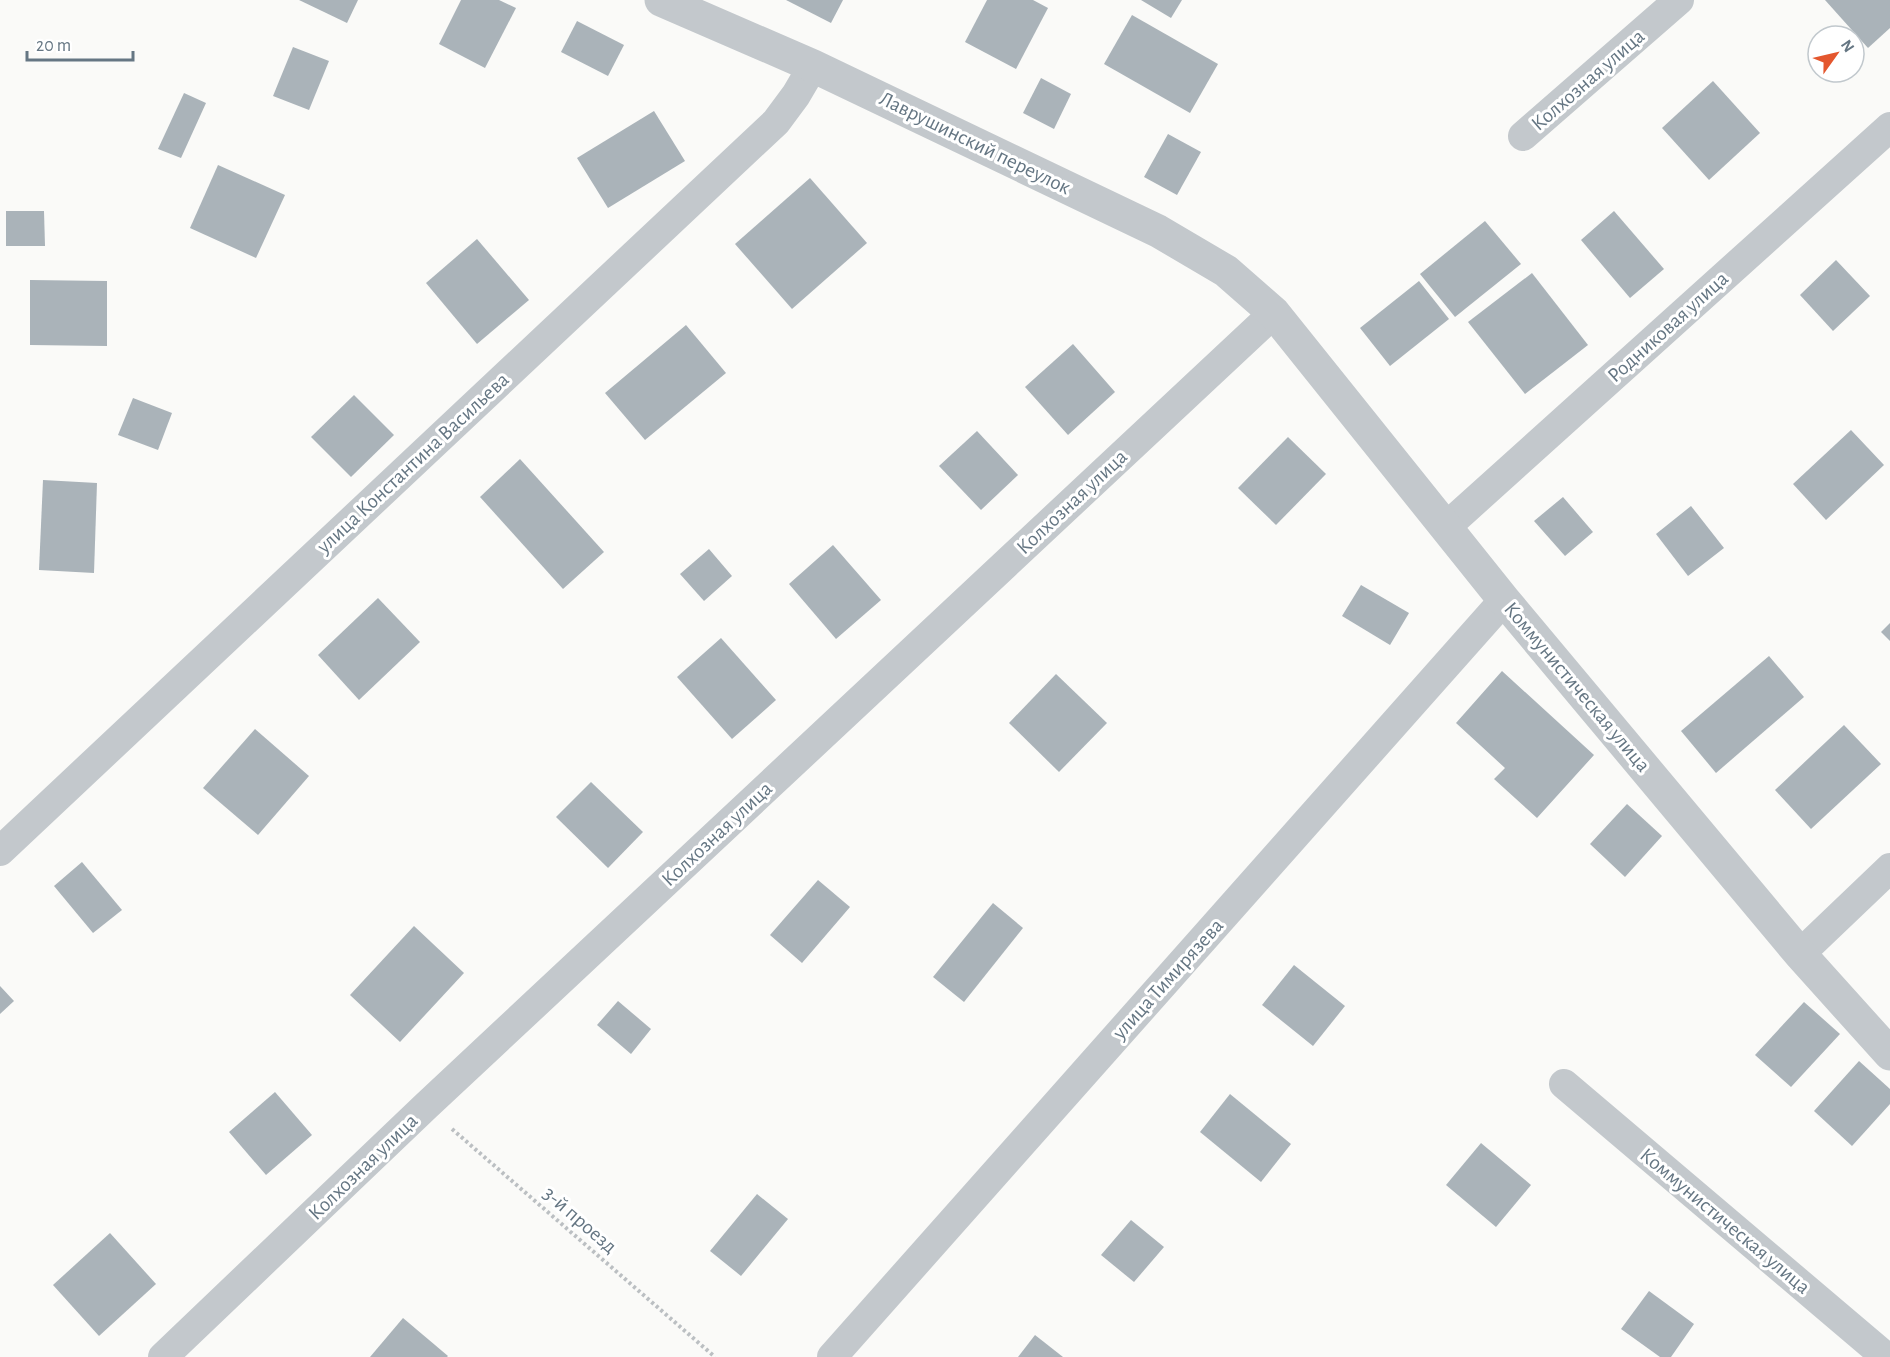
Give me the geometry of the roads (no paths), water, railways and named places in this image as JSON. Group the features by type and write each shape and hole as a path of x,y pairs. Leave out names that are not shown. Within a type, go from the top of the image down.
{"street":[{"name":"Лаврушинский переулок","path":"662,0 813,66 1158,231 1226,271 1274,313"},
{"name":"Колхозная улица","path":"1523,136 1679,0"},
{"name":"улица Константина Васильева","path":"0,851 776,122 796,95 813,66"},
{"name":"Родниковая улица","path":"1447,526 1890,127"},
{"name":"Колхозная улица","path":"163,1357 426,1106 1274,313"},
{"name":"Коммунистическая улица","path":"1274,313 1504,600 1800,954 1890,1054"},
{"name":"улица Тимирязева","path":"832,1357 1504,600"},
{"path":"1800,954 1890,868"},
{"name":"Коммунистическая улица","path":"1564,1084 1886,1357"}]}
